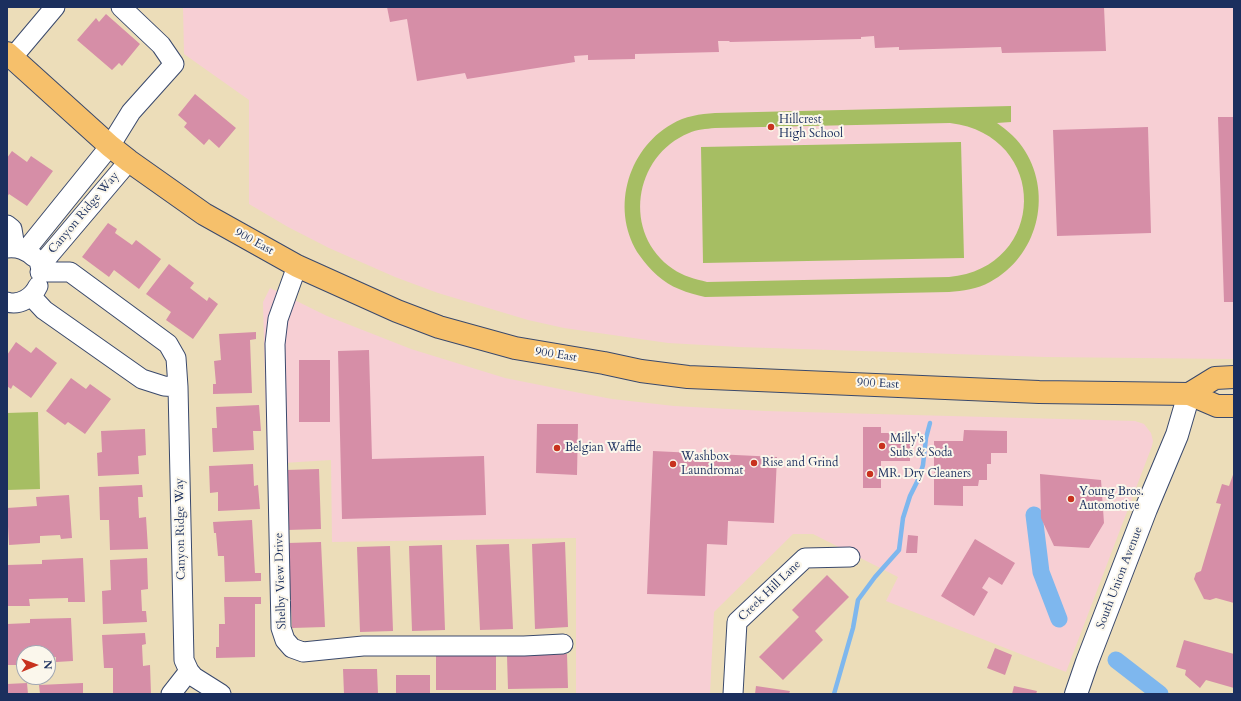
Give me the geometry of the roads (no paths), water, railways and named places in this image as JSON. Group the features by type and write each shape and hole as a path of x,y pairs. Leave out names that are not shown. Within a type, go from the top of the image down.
{"main road":[{"name":"900 East","path":"9,56 110,146 204,214 297,266 397,311 439,327 515,348 604,363 641,371 688,377 1039,392 1189,394 1217,406 1234,406"},
{"path":"1189,394 1215,378 1234,377"}],"street":[{"path":"9,56 55,7"},
{"name":"Canyon Ridge Way","path":"31,296 38,288 41,277 40,269 34,257 16,248 110,146 131,112 174,64 161,44 121,7"},
{"name":"Canyon Ridge Way","path":"40,269 129,161"},
{"path":"7,225 12,229 16,248"},
{"name":"Shelby View Drive","path":"297,266 278,319 275,344 281,628 285,640 292,648 303,652 363,646 524,646 563,644"},
{"name":"Canyon Ridge Way","path":"40,269 70,272 168,344 176,358 178,387 184,660 189,671"},
{"path":"7,302 21,302 31,296 44,310 142,380 164,386 178,387"},
{"name":"South Union Avenue","path":"1076,694 1141,523 1177,435 1189,394"},
{"name":"Creek Hill Lane","path":"733,694 737,622 805,558 850,557"},
{"path":"171,694 189,671 194,677 221,694"}],"waterway":[{"path":"834,694 853,628 858,600 875,577 899,550 903,518 910,496 919,478 923,465 926,438 930,423"},
{"path":"1034,515 1041,572 1059,619"},
{"path":"1116,660 1160,694"}],"place":[{"name":"Hillcrest High School","path":"771,127"},
{"name":"Milly's Subs & Soda","path":"882,446"},
{"name":"Belgian Waffle","path":"557,448"},
{"name":"Rise and Grind","path":"754,463"},
{"name":"Washbox Laundromat","path":"673,464"},
{"name":"MR. Dry Cleaners","path":"870,474"},
{"name":"Young Bros. Automotive","path":"1071,499"}]}
